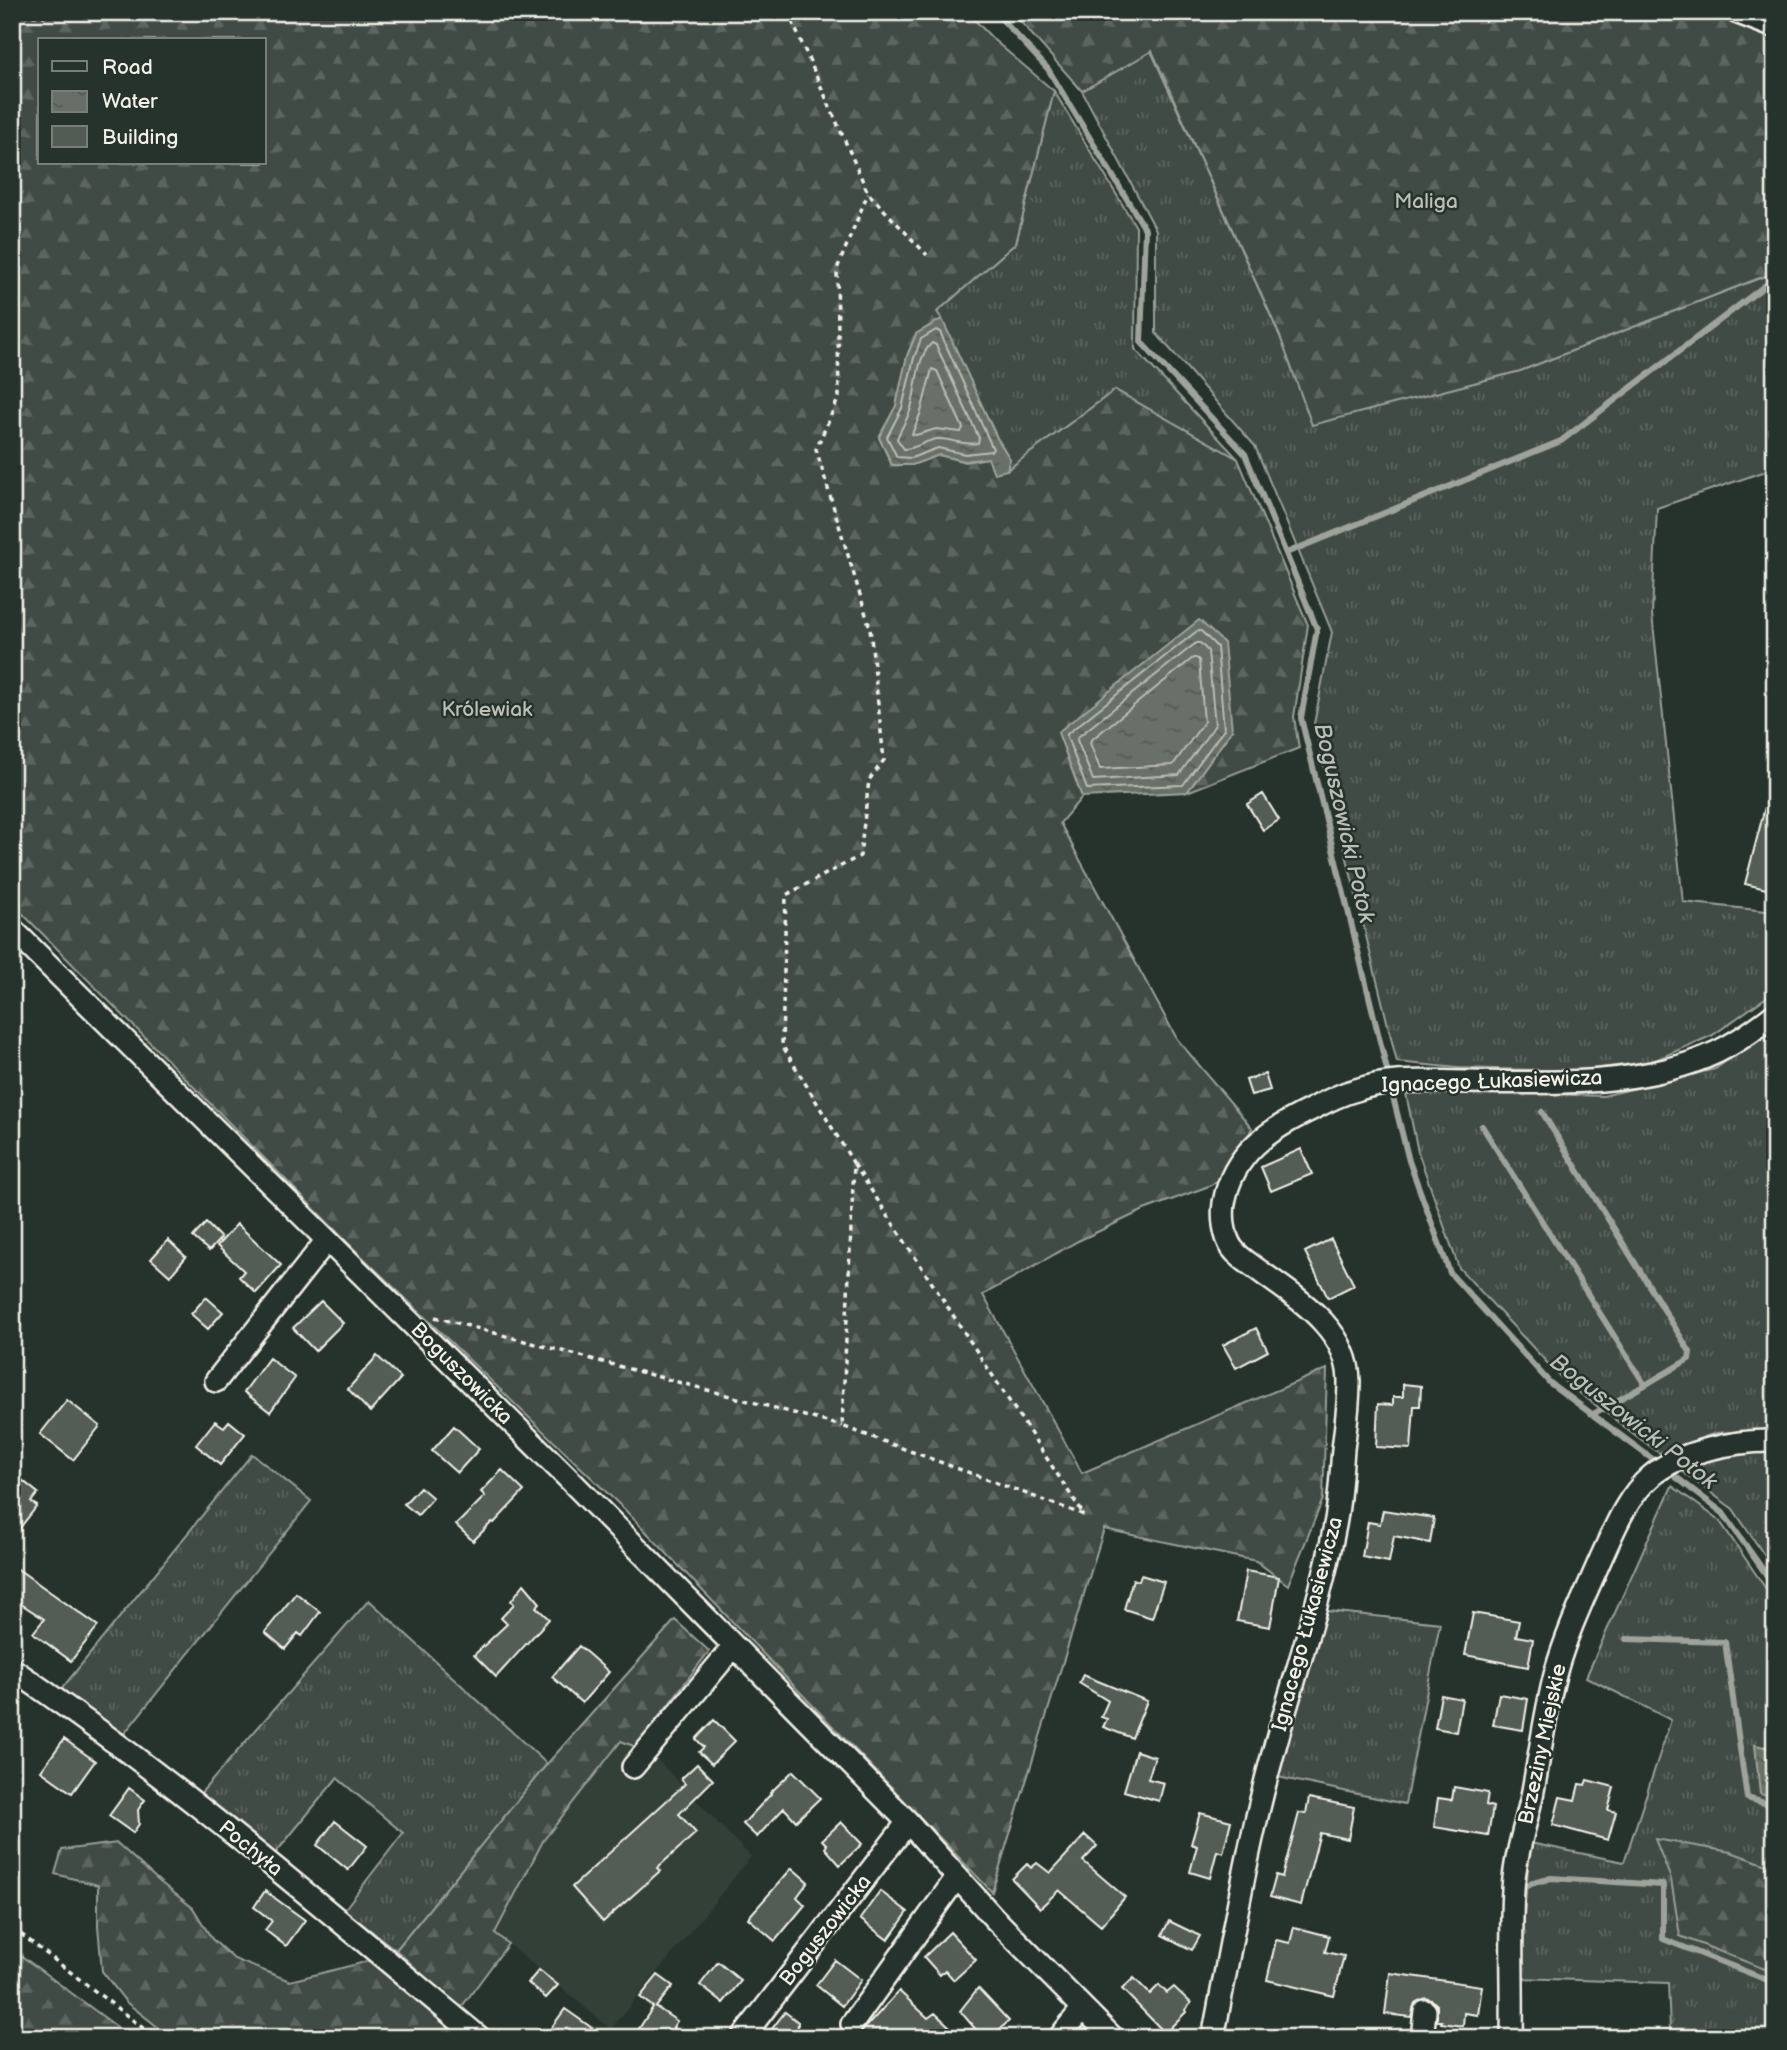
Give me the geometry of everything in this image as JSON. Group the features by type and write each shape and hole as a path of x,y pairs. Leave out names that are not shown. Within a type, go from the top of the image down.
{"street":[{"path":"1736,12 1775,27"},
{"name":"Boguszowicka","path":"12,929 560,1469 908,1822 994,1918 1113,2038"},
{"name":"Ignacego Łukasiewicza","path":"1213,2038 1264,1790 1329,1555 1336,1520 1349,1396 1348,1366 1336,1338 1307,1307 1243,1258 1230,1244 1223,1216 1230,1180 1239,1164 1266,1134 1286,1121 1351,1091 1375,1084 1410,1080 1544,1082 1629,1076 1684,1065 1718,1052 1775,1014"},
{"path":"216,1381 327,1240"},
{"name":"Brzeziny Miejskie","path":"1512,2038 1513,1889 1516,1863 1528,1816 1556,1672 1566,1641 1618,1521 1635,1493 1664,1467 1728,1446 1760,1440 1775,1441"},
{"path":"633,1767 734,1646"},
{"name":"Pochyła","path":"12,1670 71,1709 226,1827 480,2038"},
{"name":"Boguszowicka","path":"742,2038 908,1822"},
{"path":"852,2024 957,1877"},
{"path":"1059,2038 1083,2008"},
{"path":"1422,2038 1425,2011"}],"path":[{"path":"12,15 51,16 64,12"},
{"path":"788,12 868,193 927,255"},
{"path":"434,1317 842,1426 1084,1515 854,1164 782,1045 786,895 860,856 869,780 884,760 870,628 816,449 839,397 838,270 868,193"},
{"path":"842,1426 854,1164"},
{"path":"13,1928 156,2038"}],"shaded area":[{"path":"622,1741 651,1753 751,1857 611,2029 495,1933 543,1841"}],"green space":[{"name":"Królewiak","path":"12,12 967,12 995,41 1054,91 1016,243 937,312 942,319 916,334 907,356 896,406 879,438 892,465 912,465 939,455 965,462 988,458 1007,470 1115,390 1238,459 1308,625 1294,717 1299,748 1187,792 1232,730 1058,732 1082,797 1060,823 1177,1039 1252,1128 1228,1175 1209,1186 1144,1210 1078,1241 983,1295 1082,1473 1327,1369 1323,1499 1288,1585 1256,1561 1104,1529 992,1892 627,1512 350,1245 12,903"},
{"name":"Maliga","path":"1012,12 1775,12 1775,272 1520,371 1312,425 1280,336 1152,51 1082,91"},
{"path":"1151,51 1280,336 1312,424 1520,371 1775,272 1775,468 1657,508 1652,614 1683,902 1775,912 1775,991 1713,1035 1653,1061 1578,1071 1458,1068 1397,1062 1314,724 1332,632 1255,446 1156,333 1156,230 1082,91"},
{"path":"1054,91 1136,227 1135,349 1238,459 1115,390 1007,470 1010,459 997,438 937,312 1016,243"},
{"path":"1775,1026 1775,1429 1716,1433 1659,1453 1565,1382 1459,1268 1418,1152 1405,1089 1603,1096 1715,1069"},
{"path":"1745,1451 1775,1452 1775,1571 1733,1509 1677,1468"},
{"path":"252,1454 311,1501 124,1734 59,1692"},
{"path":"1672,1486 1719,1520 1775,1602 1775,2038 1685,2038 1670,2030 1668,1983 1519,1978 1530,1843 1624,1862 1671,1720 1586,1677"},
{"path":"369,1600 547,1764 396,1950 344,1910 403,1833 337,1778 274,1855 200,1794"},
{"path":"1322,1605 1327,1611 1440,1623 1405,1804 1273,1776"},
{"path":"675,1620 709,1651 636,1747 621,1741 543,1841 495,1933 508,1944 460,2009 396,1950 547,1764"},
{"path":"1655,1839 1731,1852 1775,1868 1775,1973 1680,1936 1671,1879"},
{"path":"117,1843 193,1908 212,1939 234,1959 290,1981 369,1961 463,2038 172,2038 126,2002 102,1971 98,1885 55,1874 62,1850"},
{"path":"12,1949 132,2038 12,2038"}],"water":[{"path":"942,319 997,438 1010,459 1007,470 994,473 988,458 965,461 939,455 912,465 892,465 879,437 896,406 907,356 916,334"},
{"path":"1199,620 1224,643 1232,730 1187,792 1082,797 1058,732"},
{"path":"1755,1745 1775,1749 1775,1798 1760,1794"}],"building":[{"path":"1769,792 1775,793 1775,891 1745,884"},
{"path":"1263,794 1279,820 1263,830 1247,804"},
{"path":"1265,1074 1270,1090 1251,1095 1246,1080"},
{"path":"1301,1149 1312,1174 1271,1191 1261,1167"},
{"path":"206,1223 221,1238 209,1251 193,1237"},
{"path":"237,1224 281,1265 256,1293 239,1277 244,1271 217,1246"},
{"path":"1331,1239 1354,1285 1328,1298 1305,1252"},
{"path":"168,1240 186,1257 170,1276 151,1259"},
{"path":"206,1297 223,1312 208,1329 191,1314"},
{"path":"321,1301 343,1323 315,1351 293,1328"},
{"path":"1256,1328 1268,1351 1236,1368 1223,1345"},
{"path":"377,1356 401,1378 370,1412 348,1389"},
{"path":"269,1358 295,1378 270,1412 244,1392"},
{"path":"1403,1384 1421,1386 1420,1406 1414,1406 1411,1449 1376,1447 1378,1404 1393,1405 1393,1397 1403,1397"},
{"path":"67,1400 100,1426 73,1460 40,1434"},
{"path":"215,1421 224,1427 229,1421 245,1434 220,1465 196,1445"},
{"path":"454,1426 479,1449 457,1473 432,1451"},
{"path":"502,1470 524,1491 473,1541 456,1525 485,1496 481,1492"},
{"path":"12,1472 38,1493 31,1502 37,1506 12,1538"},
{"path":"420,1487 433,1498 418,1515 404,1504"},
{"path":"1383,1510 1434,1518 1430,1543 1394,1536 1389,1562 1362,1557 1368,1522 1380,1524"},
{"path":"12,1565 98,1626 71,1661 33,1633 44,1619 12,1598"},
{"path":"1246,1571 1279,1577 1270,1627 1237,1621"},
{"path":"1141,1575 1164,1582 1152,1618 1124,1609 1133,1579 1139,1581"},
{"path":"524,1584 540,1603 536,1607 549,1619 496,1677 474,1655 507,1624 501,1618 514,1604 511,1601"},
{"path":"296,1593 320,1612 302,1636 298,1633 285,1649 265,1632"},
{"path":"1473,1613 1519,1621 1516,1636 1533,1639 1528,1667 1465,1655"},
{"path":"579,1646 609,1672 582,1703 552,1677"},
{"path":"1083,1675 1147,1701 1132,1738 1103,1727 1107,1719 1101,1717 1108,1701 1079,1683"},
{"path":"1499,1694 1528,1699 1523,1730 1493,1725"},
{"path":"1441,1695 1462,1699 1456,1732 1435,1728"},
{"path":"714,1720 735,1741 712,1764 699,1752 704,1747 696,1739"},
{"path":"64,1739 95,1761 72,1793 41,1771"},
{"path":"1136,1751 1155,1757 1148,1779 1164,1783 1159,1801 1124,1791"},
{"path":"697,1764 713,1780 679,1814 696,1833 657,1868 660,1871 603,1922 572,1887 685,1784 681,1779"},
{"path":"793,1771 820,1798 796,1821 784,1808 757,1837 743,1824"},
{"path":"1587,1780 1614,1787 1608,1810 1616,1812 1608,1840 1553,1825 1560,1797 1575,1800 1579,1784 1585,1785"},
{"path":"1454,1787 1488,1793 1486,1805 1493,1807 1488,1836 1434,1827 1438,1798 1452,1800"},
{"path":"129,1788 145,1800 138,1810 139,1824 133,1833 109,1816"},
{"path":"1309,1798 1354,1807 1348,1839 1320,1833 1301,1905 1270,1897 1276,1875 1282,1877 1299,1813 1306,1814"},
{"path":"1200,1813 1231,1821 1223,1853 1217,1851 1210,1878 1190,1872 1197,1846 1191,1844"},
{"path":"335,1821 367,1846 348,1870 317,1845"},
{"path":"841,1822 862,1844 840,1865 825,1848 827,1845 822,1840"},
{"path":"1085,1835 1097,1846 1083,1861 1125,1897 1101,1926 1059,1890 1040,1908 1012,1879 1027,1864 1031,1868 1037,1863 1050,1873"},
{"path":"792,1868 808,1882 797,1897 805,1905 775,1941 748,1918"},
{"path":"265,1891 305,1920 286,1946 265,1930 272,1921 254,1907"},
{"path":"880,1891 908,1912 888,1940 860,1919"},
{"path":"1169,1921 1200,1936 1192,1950 1162,1935"},
{"path":"1294,1927 1329,1936 1325,1952 1344,1956 1334,1996 1267,1980 1276,1940 1290,1943"},
{"path":"950,1932 976,1960 954,1980 945,1970 940,1975 924,1957"},
{"path":"835,1960 861,1980 842,2006 816,1985"},
{"path":"718,1962 741,1981 723,2003 700,1985"},
{"path":"539,1970 558,1985 546,1998 528,1983"},
{"path":"1390,1973 1482,1986 1478,2015 1464,2013 1463,2026 1441,2023 1442,2021 1437,2021 1437,2005 1426,1998 1415,2003 1411,2017 1385,2014"},
{"path":"658,1975 673,1986 656,2007 677,2021 668,2038 633,2038 653,2007 640,1997"},
{"path":"1134,1978 1150,1994 1159,1985 1167,1993 1174,1987 1191,2003 1186,2012 1165,2033 1122,1989"},
{"path":"978,1988 1009,2021 990,2038 983,2038 960,2011"},
{"path":"899,1991 928,2018 935,2013 950,2027 943,2038 856,2038"},
{"path":"565,2009 592,2028 584,2038 544,2038"},
{"path":"785,2012 798,2022 797,2038 765,2038"}],"waterway":[{"name":"Boguszowicki Potok","path":"995,12 1048,69 1145,229 1141,342 1245,454 1317,629 1301,718 1387,1070"},
{"path":"1286,553 1561,441 1775,278"},
{"name":"Boguszowicki Potok","path":"1392,1093 1409,1161 1450,1273 1550,1383 1659,1464"},
{"path":"1542,1112 1690,1352 1689,1359 1645,1385"},
{"path":"1482,1126 1645,1385 1593,1414"},
{"name":"Boguszowicki Potok","path":"1668,1471 1723,1513 1775,1587"},
{"path":"1626,1639 1725,1642 1747,1798 1775,1806"},
{"path":"1526,1885 1551,1878 1663,1885 1663,1939 1775,1983"}]}
